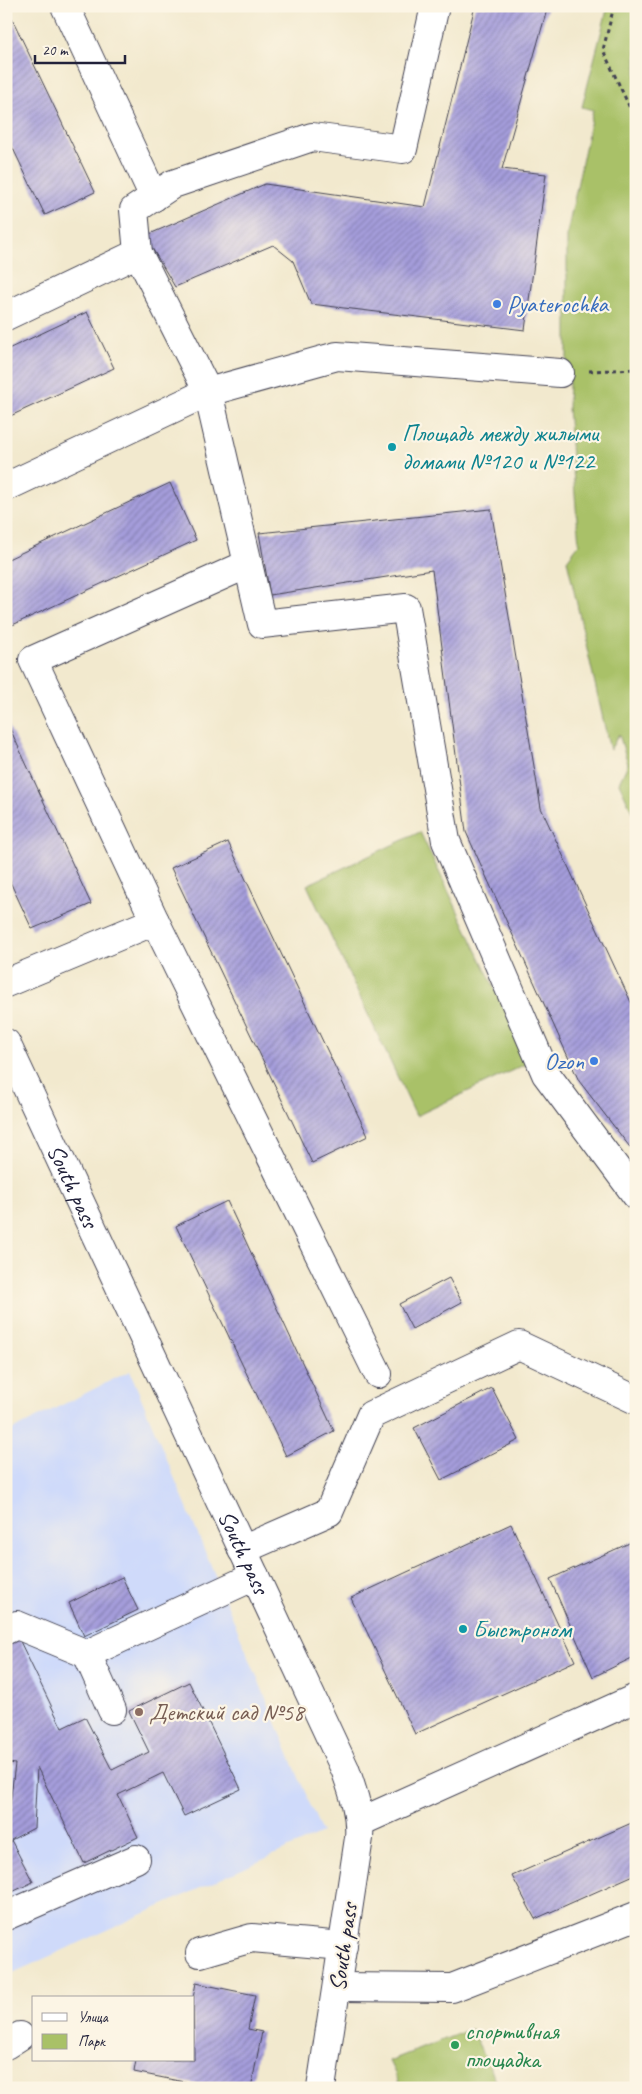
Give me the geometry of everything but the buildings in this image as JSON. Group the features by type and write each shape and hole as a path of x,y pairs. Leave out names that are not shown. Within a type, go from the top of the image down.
{"street":[{"path":"64,6 154,198"},
{"path":"436,6 403,149 312,137 173,184 134,210 138,253 208,392 262,624 406,608 446,841 546,1074 636,1195"},
{"path":"6,316 138,253"},
{"path":"6,487 208,392 337,356 560,373"},
{"path":"248,564 33,660 155,921 378,1374"},
{"path":"6,984 155,921"},
{"name":"South pass","path":"6,1043 345,1769 360,1822 338,1987 321,2088"},
{"path":"242,1550 329,1512 371,1415 519,1345 636,1400"},
{"path":"87,1654 255,1576"},
{"path":"6,1630 16,1625 87,1654 112,1710"},
{"path":"360,1822 636,1698"},
{"path":"6,1916 136,1859"},
{"path":"338,1987 452,1988 636,1916"},
{"path":"200,1953 252,1938 342,1946"}],"path":[{"path":"614,6 603,50 636,121"},
{"path":"560,373 636,368"}],"shaded area":[{"name":"Детский сад №58","path":"130,1371 322,1833 6,1976 6,1433"}],"green space":[{"path":"608,6 636,6 636,820 619,783 628,764 619,734 610,750 567,560 579,544 568,408 570,364 567,363 567,234 593,110 582,107"},
{"path":"420,832 530,1062 416,1116 307,885"},
{"name":"спортивная площадка","path":"471,2029 500,2088 402,2088 389,2061"}],"place":[{"name":"Pyaterochka","path":"497,304"},
{"name":"Площадь между жилыми домами №120 и №122","path":"392,447"},
{"name":"Ozon","path":"594,1061"},
{"name":"Быстроном","path":"463,1629"},
{"name":"Детский сад №58","path":"139,1712"},
{"name":"спортивная площадка","path":"455,2045"}]}
